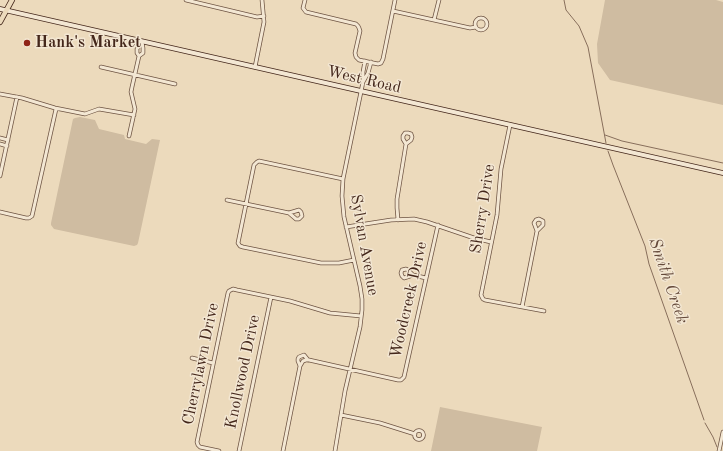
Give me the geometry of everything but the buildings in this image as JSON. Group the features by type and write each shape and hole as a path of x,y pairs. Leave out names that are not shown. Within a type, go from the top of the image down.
{"main road":[{"path":"0,22 12,0"}],"street":[{"path":"186,0 257,17 264,16"},
{"path":"255,67 264,26 262,0"},
{"path":"305,0 303,8 306,12 356,24 360,28 355,55 356,57 359,60 379,64 383,60 395,0"},
{"path":"434,20 439,0"},
{"name":"West Road","path":"0,9 723,173"},
{"path":"393,11 470,28 476,27"},
{"path":"139,56 137,49 142,42"},
{"path":"129,136 135,109 131,89 139,56 143,48 142,42"},
{"path":"363,82 365,61"},
{"path":"363,82 368,73 371,62"},
{"path":"101,67 175,84"},
{"name":"Sylvan Avenue","path":"334,451 361,316 362,304 362,294 346,227 342,202 343,179 363,82"},
{"path":"0,94 36,102 56,109 85,114 98,109 134,114"},
{"path":"0,176 17,97"},
{"path":"0,212 26,218 33,214 56,109"},
{"name":"Sherry Drive","path":"510,124 501,169 497,211 481,293 485,300 522,307"},
{"path":"0,138 8,140"},
{"path":"0,144 6,146"},
{"path":"398,220 397,199 406,144"},
{"path":"343,179 259,162 256,163 254,165 238,241 239,245 243,247 321,263 339,263 354,260"},
{"path":"227,200 289,213"},
{"path":"346,227 398,220 414,220 438,225 473,238 491,242"},
{"name":"Woodcreek Drive","path":"350,370 398,380 403,379 405,376 438,225"},
{"path":"537,231 522,307 544,312"},
{"path":"413,275 426,278"},
{"name":"Cherrylawn Drive","path":"219,451 200,447 197,442 228,293 231,289 271,297"},
{"path":"271,297 330,313 361,316"},
{"name":"Knollwood Drive","path":"239,451 271,297"},
{"path":"300,366 298,361 299,356 304,356 308,360 350,370"},
{"path":"192,358 213,363"},
{"path":"283,451 300,366 303,361 308,360"},
{"path":"341,415 380,423 415,434"},
{"path":"719,451 723,432"}],"shaded area":[{"path":"605,0 716,0 723,2 723,105 610,80 598,63 597,44"},
{"path":"80,117 95,120 99,129 124,135 125,139 146,144 152,139 160,140 137,245 134,246 54,229 51,225 73,119"},
{"path":"440,407 542,427 537,451 431,451"}],"waterway":[{"name":"Smith Creek","path":"564,0 566,10 579,26 588,47 606,143"},
{"path":"605,135 622,141 723,163"},
{"name":"Smith Creek","path":"608,151 645,246 649,264 704,420"},
{"name":"Smith Creek","path":"705,423 717,447"}],"place":[{"name":"Hank's Market","path":"27,43"}]}
